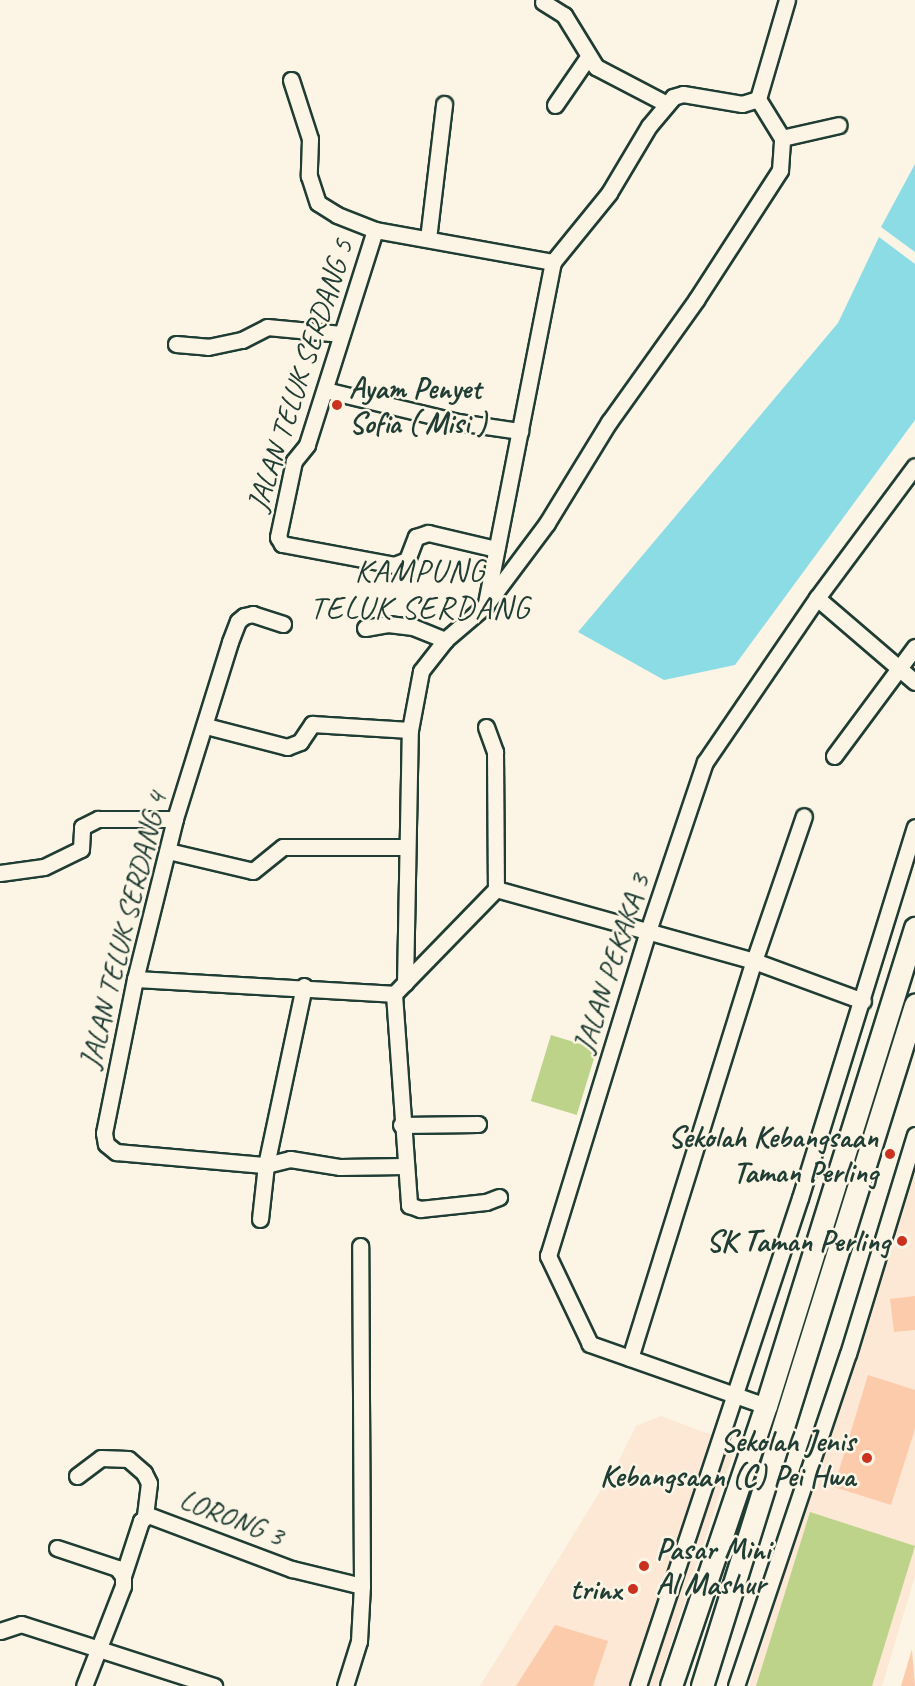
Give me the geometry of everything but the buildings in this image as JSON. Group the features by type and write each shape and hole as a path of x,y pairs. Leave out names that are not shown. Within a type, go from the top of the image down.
{"main road":[{"path":"671,1686 766,1406 915,928"},
{"path":"702,1686 915,1005"}],"street":[{"path":"499,1197 486,1202 415,1209 406,1198 401,1125 399,988 407,847 410,730 421,671 445,640 485,606 547,524 609,422 696,300 780,170 782,138 758,99 787,0"},
{"path":"543,2 564,15 596,67 665,104"},
{"path":"555,105 588,57"},
{"path":"291,80 310,139 309,176 318,203 337,215 375,230 553,262"},
{"path":"485,606 553,262 609,193 665,104 684,94 742,104 758,99"},
{"path":"428,239 444,104"},
{"path":"782,138 839,125"},
{"name":"JALAN TELUK SERDANG 5","path":"375,230 307,445 294,461 278,537 282,544 394,565 406,560 416,537 428,533 496,549"},
{"path":"176,344 208,347 231,343 267,327 342,334"},
{"path":"325,390 458,422 520,431"},
{"name":"JALAN PEKAKA 3","path":"766,1406 590,1344 548,1256 648,931 705,762 817,598 915,466"},
{"path":"817,598 915,682"},
{"name":"JALAN TELUK SERDANG 4","path":"266,1165 116,1152 106,1144 104,1132 135,979 175,819 238,621 253,614 283,624"},
{"path":"365,628 388,624 413,627 445,640"},
{"path":"834,756 915,647"},
{"path":"206,726 287,747 300,742 312,724 410,730"},
{"path":"135,979 304,987 399,988 496,889 495,752 486,727"},
{"path":"630,1358 754,961 804,816"},
{"path":"0,873 44,867 81,849 82,826 98,819 175,819"},
{"path":"638,1686 732,1394 863,1001 915,827"},
{"path":"168,851 254,871 283,848 407,847"},
{"path":"496,889 754,961 863,1001"},
{"path":"260,1220 266,1165 304,987"},
{"path":"401,1125 478,1124"},
{"path":"736,1686 848,1354 915,1135"},
{"path":"266,1165 290,1159 340,1167 404,1166"},
{"path":"345,1686 359,1641 362,1586 360,1246"},
{"path":"77,1476 101,1458 128,1459 144,1473 149,1483 145,1516"},
{"name":"LORONG 3","path":"84,1686 97,1645 123,1586 123,1576 145,1516 157,1516 292,1569 362,1586"},
{"path":"57,1548 117,1568 123,1576"},
{"path":"0,1631 21,1624 97,1645 214,1686"}],"shaded area":[{"name":"Sekolah Jenis Kebangsaan (C) Pei Hwa","path":"915,1161 915,1576 882,1686 749,1686"},
{"path":"661,1416 736,1444 657,1686 480,1686 617,1464 636,1426"}],"green space":[{"path":"551,1035 597,1049 577,1115 531,1101"},
{"path":"810,1512 915,1546 872,1686 756,1686"}],"water":[{"path":"915,164 915,252 881,227"},
{"path":"879,237 915,264 915,420 735,665 664,680 578,632 838,323"}],"place":[{"name":"Ayam Penyet Sofia ( Misi )","path":"337,405"},
{"name":"Sekolah Kebangsaan Taman Perling","path":"890,1154"},
{"name":"SK Taman Perling","path":"902,1241"},
{"name":"Sekolah Jenis Kebangsaan (C) Pei Hwa","path":"867,1458"},
{"name":"Pasar Mini Al Mashur","path":"644,1566"},
{"name":"trinx","path":"633,1589"}],"district":[{"name":"KAMPUNG TELUK SERDANG","path":"420,590"}]}
